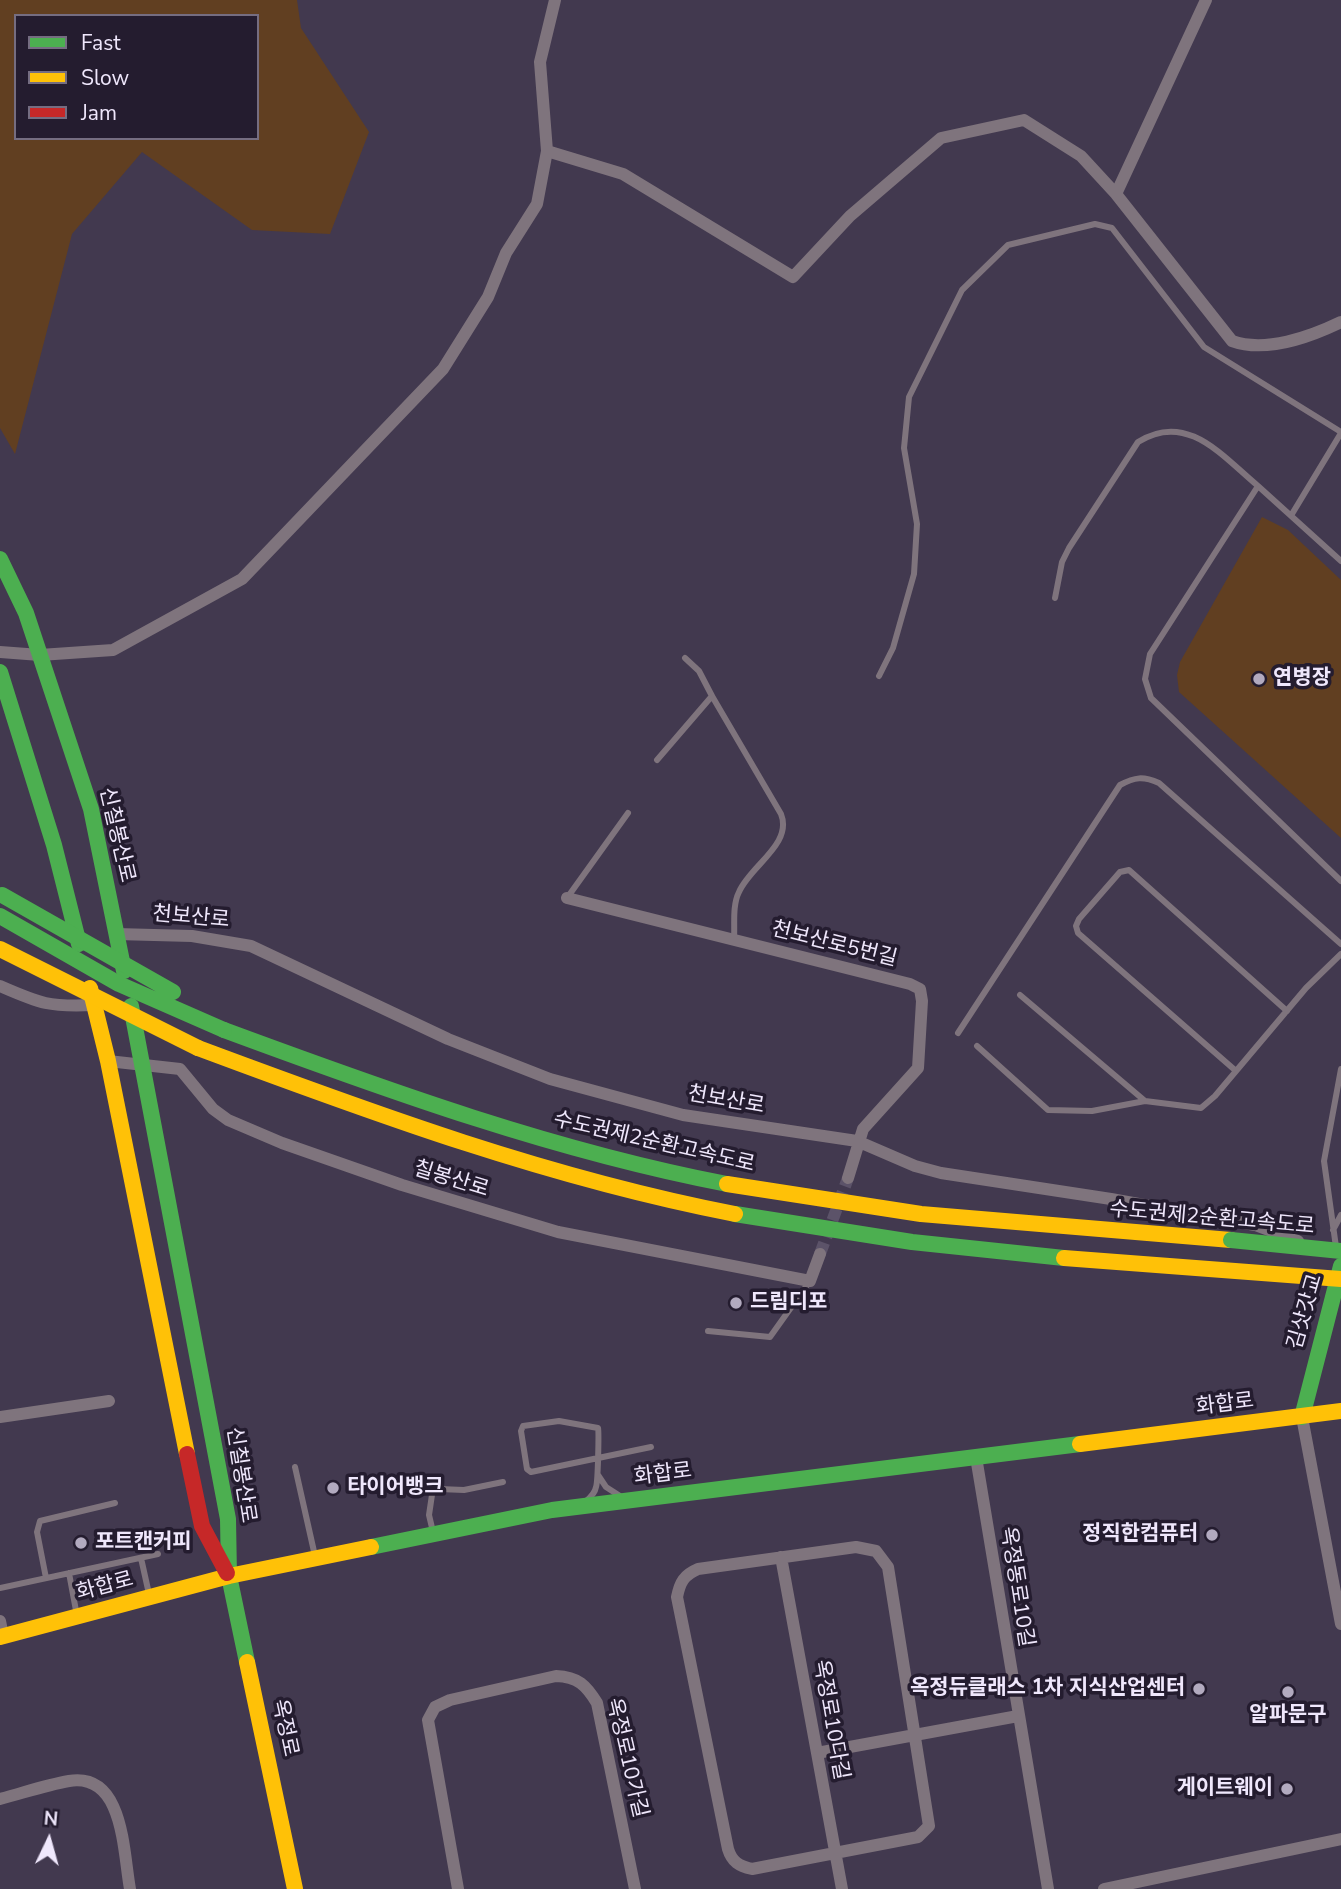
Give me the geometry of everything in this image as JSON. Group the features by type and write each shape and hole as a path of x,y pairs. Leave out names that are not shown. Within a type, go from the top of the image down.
{"main road":[{"name":"신칠봉산로","path":"0,559 26,613 91,808 228,1519 229,1576"},
{"name":"신칠봉산로","path":"0,673 54,845 108,1061 202,1525 229,1576"},
{"path":"1,895 104,956 210,1012 279,1040 347,1077"},
{"name":"수도권제2순환고속도로","path":"0,916 119,984 224,1030 347,1077 615,1159 736,1185 869,1208 983,1222 1341,1251"},
{"path":"0,949 198,1048 388,1119 503,1157 621,1190 720,1211 943,1246 1341,1279"},
{"name":"김삿갓교","path":"1302,1417 1312,1369 1341,1266"},
{"name":"화합로","path":"1,1631 77,1616 229,1576 579,1507 1341,1411"},
{"name":"옥정로","path":"229,1576 295,1889"}],"street":[{"path":"0,652 40,655 113,650 242,579 443,369 488,297 506,253 537,204 547,151 540,62 555,0"},
{"path":"1116,194 1206,0"},
{"path":"547,151 623,174 793,277 850,216 941,138 1024,120 1081,156 1116,194 1232,341 1251,348 1320,332 1341,322"},
{"name":"천보산로5번길","path":"567,898 910,984 920,989 922,1001 918,1068 863,1129 857,1141"},
{"name":"천보산로","path":"116,934 192,936 251,946 448,1039 550,1079 683,1115 857,1141 915,1166 942,1173 1111,1199 1265,1227 1288,1236 1341,1266"},
{"path":"0,986 37,1003 61,1007 94,1005"},
{"name":"칠봉산로","path":"108,1061 180,1069 213,1109 257,1133 402,1185 558,1233 810,1281"},
{"path":"848,1178 857,1141"},
{"path":"810,1281 820,1254"},
{"path":"0,1416 109,1401"},
{"path":"1302,1417 1338,1596 1341,1624"},
{"name":"옥정동로10길","path":"976,1457 1048,1889"},
{"path":"856,1547 876,1550 883,1557 915,1735 931,1821 927,1831 918,1837 752,1869 735,1863 730,1857 677,1597 683,1577 698,1569 781,1557 856,1547"},
{"name":"옥정로10다길","path":"781,1557 842,1889"},
{"name":"옥정로10가길","path":"458,1889 428,1720 435,1707 450,1700 556,1676 573,1677 587,1687 597,1703 635,1889"},
{"path":"817,1753 1018,1716"},
{"path":"0,1799 71,1781 88,1781 102,1787 110,1797 115,1812 130,1889"},
{"path":"1104,1889 1341,1839"}],"lane":[{"path":"879,676 893,648 914,574 917,524 904,448 909,397 962,290 1008,246 1095,224 1112,228 1204,347 1341,433 1292,514"},
{"path":"1055,598 1062,562 1069,548 1138,442 1152,432 1185,432 1200,438 1292,514 1341,561"},
{"path":"1258,486 1150,654 1146,668 1146,690 1151,698 1341,881"},
{"path":"685,658 699,671 785,823 780,838 738,892 734,940"},
{"path":"657,760 712,696"},
{"path":"958,1033 1120,785 1133,778 1145,777 1159,783 1341,944"},
{"path":"567,898 628,813"},
{"path":"1236,1071 1078,933 1077,922 1087,910 1120,872 1133,872 1287,1011"},
{"path":"977,1046 1048,1110 1092,1111 1145,1101 1201,1108 1341,954"},
{"path":"1020,995 1145,1101"},
{"path":"1341,1069 1324,1161 1332,1232 1341,1266"},
{"path":"1332,1232 1341,1215"},
{"path":"708,1331 770,1337 810,1281"},
{"path":"579,1507 593,1493 597,1474 596,1459 601,1436 598,1428 558,1421 525,1424 521,1429 529,1472 596,1459 652,1447"},
{"path":"295,1467 315,1558"},
{"path":"597,1474 612,1492 632,1500"},
{"path":"415,1489 464,1490 503,1482"},
{"path":"433,1488 429,1515 433,1534"},
{"path":"46,1578 37,1532 40,1521 115,1503"},
{"path":"0,1588 158,1554"},
{"path":"141,1558 150,1597"},
{"path":"69,1573 77,1616"}],"shaded area":[{"path":"0,0 297,0 301,28 369,132 330,234 252,230 142,152 72,234 15,454 0,428"},
{"name":"연병장","path":"1262,517 1288,530 1341,580 1341,838 1179,692 1177,675 1180,662"}],"tunnel":[{"path":"820,1254 848,1178"}],"traffic: fast":[{"path":"0,559 26,613 91,809 124,971"},
{"path":"0,672 54,845 79,944"},
{"path":"2,895 173,992"},
{"path":"0,916 119,984 224,1030"},
{"path":"131,1006 228,1519 229,1576 247,1662"},
{"path":"224,1030 473,1118 599,1155 727,1184"},
{"path":"735,1214 912,1242 1064,1258"},
{"path":"1231,1240 1341,1251"},
{"path":"1302,1417 1341,1266"},
{"path":"371,1547 552,1510 1080,1444"}],"traffic: slow":[{"path":"0,949 198,1048"},
{"path":"90,988 108,1061 187,1454"},
{"path":"198,1048 330,1097 530,1163 666,1199 735,1214"},
{"path":"727,1184 921,1214 1231,1240"},
{"path":"1064,1258 1341,1279"},
{"path":"1080,1444 1341,1411"},
{"path":"0,1637 229,1576 371,1547"},
{"path":"247,1662 295,1889"}],"traffic: jam":[{"path":"187,1454 202,1526 227,1573"}],"place":[{"name":"연병장","path":"1259,679"},
{"name":"드림디포","path":"736,1303"},
{"name":"타이어뱅크","path":"333,1488"},
{"name":"정직한컴퓨터","path":"1212,1535"},
{"name":"포트캔커피","path":"81,1543"},
{"name":"옥정듀클래스 1차 지식산업센터","path":"1199,1689"},
{"name":"알파문구","path":"1288,1692"},
{"name":"게이트웨이","path":"1287,1789"}]}
